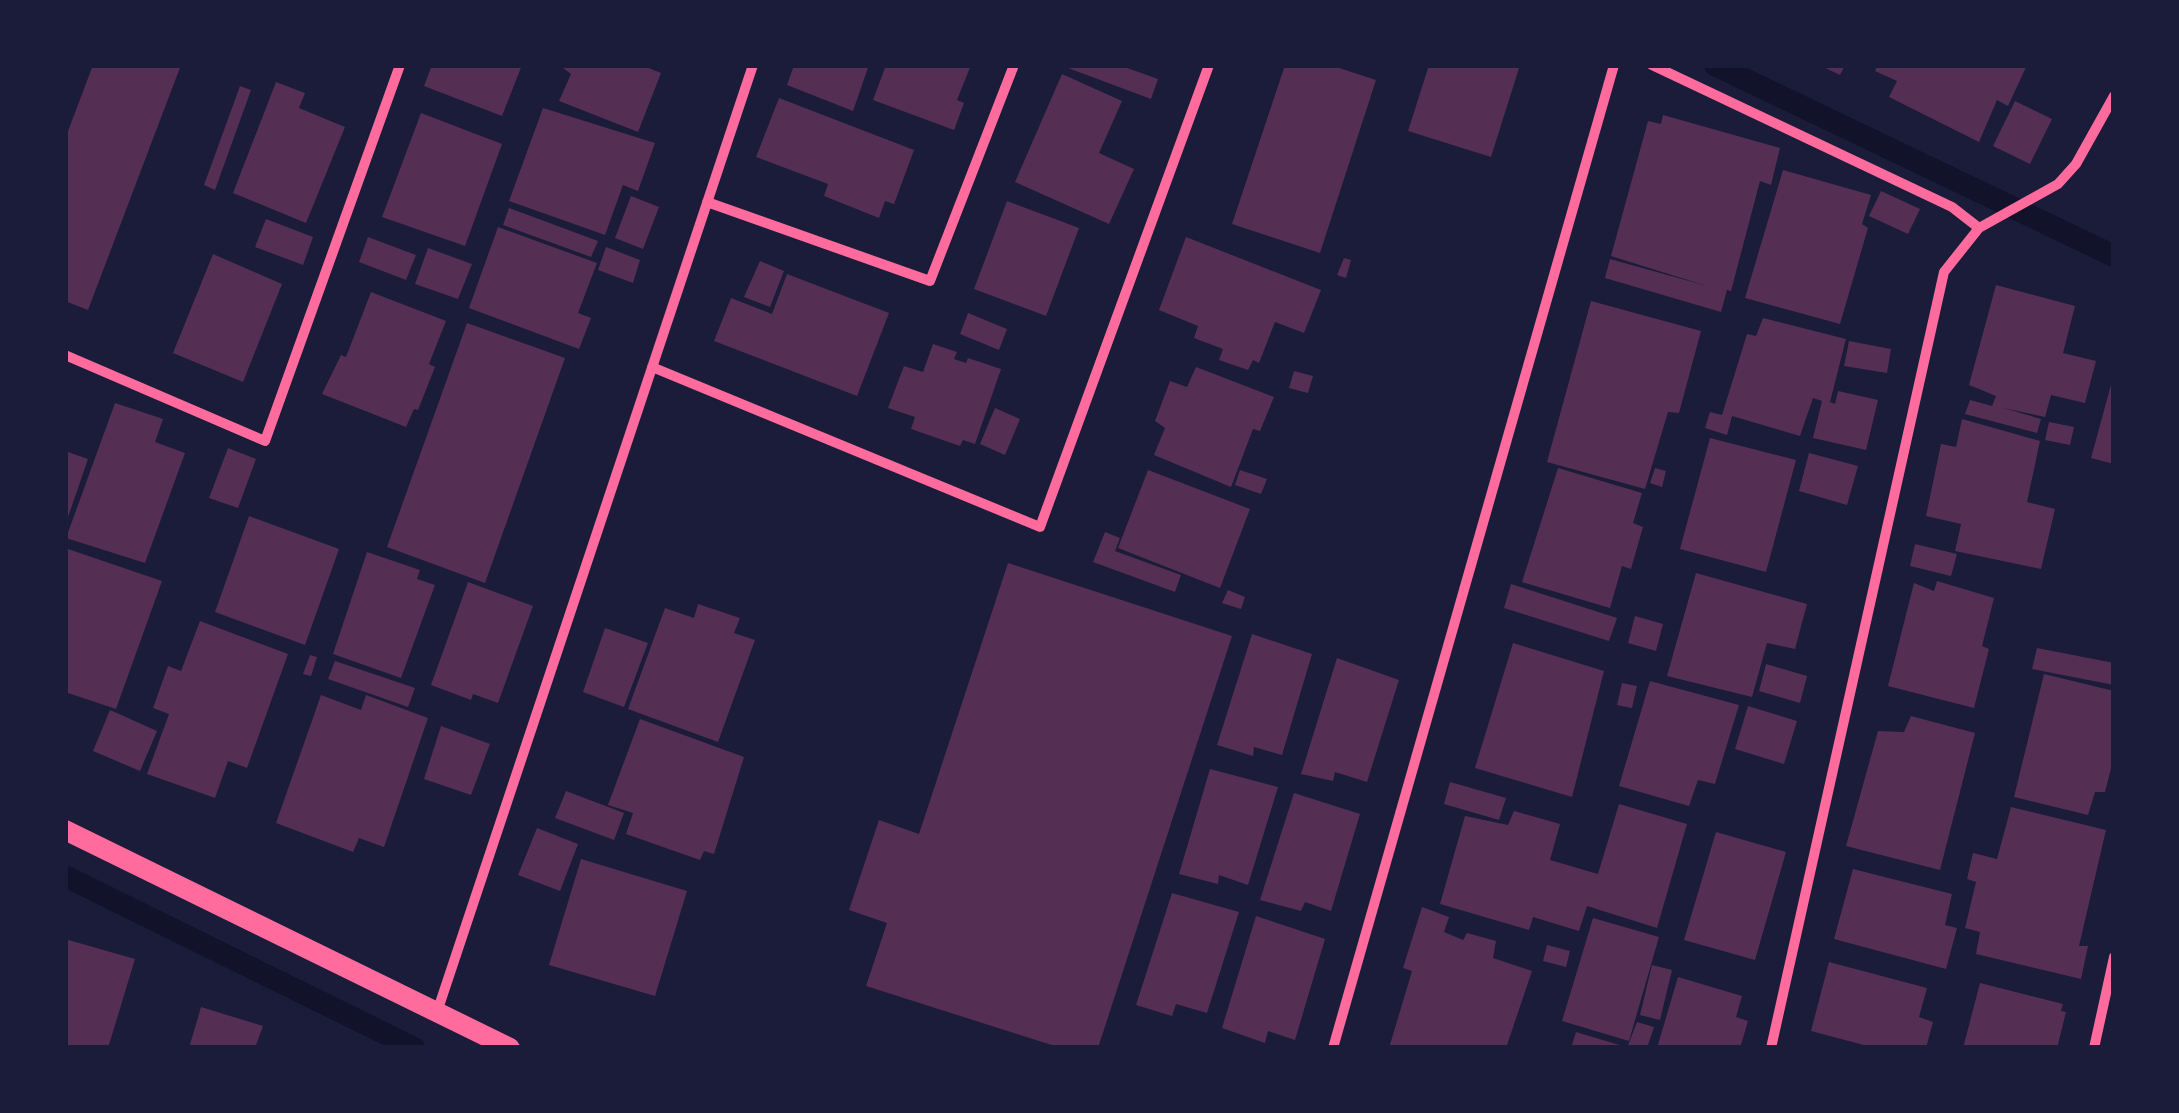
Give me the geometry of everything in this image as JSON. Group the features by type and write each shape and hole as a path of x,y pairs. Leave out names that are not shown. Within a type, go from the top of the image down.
{"main road":[{"path":"65,830 510,1048"}],"street":[{"path":"65,355 265,440 400,65"},
{"path":"437,1012 752,65"},
{"path":"707,202 930,282 1014,65"},
{"path":"652,367 1040,527 1209,65"},
{"path":"1333,1048 1614,65"},
{"path":"1652,65 1952,207 1979,228"},
{"path":"1771,1048 1944,272 1979,228 2058,184 2076,164 2114,96"},
{"path":"2094,1048 2114,957"}],"building":[{"path":"93,65 181,65 88,310 65,301 65,139"},
{"path":"432,65 522,65 502,116 424,86"},
{"path":"559,65 641,65 661,73 638,132 559,101 571,74"},
{"path":"794,65 869,65 853,111 787,85"},
{"path":"886,65 971,65 957,100 964,103 954,130 873,100"},
{"path":"1060,65 1119,65 1158,79 1151,99"},
{"path":"1285,65 1330,65 1376,80 1320,253 1232,224"},
{"path":"1429,65 1520,65 1491,157 1408,131"},
{"path":"1819,65 1845,65 1840,75"},
{"path":"1878,65 2027,65 2008,106 1997,100 1979,142 1889,97 1897,81 1875,71"},
{"path":"1062,74 1122,101 1099,153 1134,169 1109,224 1015,182"},
{"path":"276,82 305,93 299,108 345,127 306,223 233,193"},
{"path":"240,86 251,90 215,190 204,185"},
{"path":"779,98 914,150 894,204 885,201 879,218 824,196 828,184 756,157"},
{"path":"2015,101 2052,119 2030,164 1993,146"},
{"path":"543,108 655,143 638,191 623,185 605,235 509,201"},
{"path":"421,113 502,144 465,246 382,217"},
{"path":"1663,115 1780,148 1771,185 1760,181 1731,291 1727,290 1721,312 1605,278 1610,259 1707,286 1611,256 1648,121 1661,124"},
{"path":"1783,170 1871,195 1862,224 1868,228 1840,324 1745,298"},
{"path":"1881,191 1920,209 1908,234 1869,216"},
{"path":"631,196 659,207 643,249 615,238"},
{"path":"1007,201 1079,228 1046,316 974,289"},
{"path":"509,208 598,241 591,257 503,225"},
{"path":"266,219 313,237 303,265 255,247"},
{"path":"498,227 597,263 578,313 591,318 579,349 469,308"},
{"path":"368,237 416,255 406,280 359,262"},
{"path":"1186,237 1321,290 1304,333 1275,322 1259,363 1253,360 1248,370 1219,360 1223,349 1194,338 1198,326 1159,310"},
{"path":"606,247 640,260 633,283 598,270"},
{"path":"428,248 472,264 458,299 415,284"},
{"path":"213,254 282,284 243,382 173,353"},
{"path":"1344,258 1351,260 1346,278 1337,275"},
{"path":"760,261 784,271 770,307 744,297"},
{"path":"787,274 889,313 857,396 714,341 731,298 772,314"},
{"path":"1996,285 2075,306 2063,353 2096,361 2085,403 2051,395 2045,417 2004,408 2041,419 2037,433 1965,414 1970,400 1992,406 1996,396 1969,385"},
{"path":"371,292 446,321 429,364 435,367 418,410 414,409 406,427 322,394 341,355 346,357"},
{"path":"1591,301 1701,331 1679,413 1668,412 1645,489 1547,462"},
{"path":"968,313 1007,329 999,350 960,334"},
{"path":"1763,318 1846,339 1830,402 1835,404 1838,391 1878,400 1866,450 1813,438 1822,401 1813,398 1800,436 1732,416 1727,435 1705,428 1710,412 1722,415 1747,334 1756,336"},
{"path":"467,323 565,358 485,583 387,547"},
{"path":"1849,341 1891,349 1887,373 1844,366"},
{"path":"933,344 957,352 954,359 966,363 968,358 1001,369 975,444 963,440 960,446 911,429 915,417 888,408 904,366 923,372"},
{"path":"1196,367 1274,397 1260,431 1253,429 1231,487 1154,455 1165,428 1155,421 1170,381 1187,387"},
{"path":"1294,371 1313,376 1308,393 1289,388"},
{"path":"2114,374 2114,464 2091,458"},
{"path":"115,403 163,419 155,442 185,453 145,563 66,538"},
{"path":"995,408 1020,419 1005,455 980,444"},
{"path":"1962,419 2040,441 2027,502 2055,509 2041,569 1955,551 1961,524 1926,516 1941,444 1956,447"},
{"path":"2049,422 2074,427 2070,445 2045,440"},
{"path":"1710,438 1796,460 1766,572 1680,549"},
{"path":"228,448 256,459 238,508 209,498"},
{"path":"65,451 88,459 66,523 65,523"},
{"path":"1809,453 1858,466 1847,505 1799,491"},
{"path":"1558,468 1642,493 1633,523 1643,527 1631,569 1622,566 1610,608 1522,582"},
{"path":"1655,468 1666,471 1662,487 1650,483"},
{"path":"1148,470 1250,509 1220,588 1118,548"},
{"path":"1240,470 1267,479 1261,494 1235,485"},
{"path":"249,516 339,549 305,645 215,612"},
{"path":"1105,532 1120,538 1115,551 1181,575 1175,592 1093,562"},
{"path":"1915,544 1957,554 1951,576 1910,566"},
{"path":"65,548 162,581 116,709 65,692"},
{"path":"367,552 420,570 417,579 435,585 401,678 333,654"},
{"path":"1008,563 1232,636 1098,1048 1061,1048 866,986 887,923 849,910 879,820 919,834"},
{"path":"1696,573 1807,604 1795,649 1767,643 1752,697 1667,676"},
{"path":"1937,581 1994,598 1982,646 1989,649 1974,708 1888,686 1914,583 1934,591"},
{"path":"468,582 533,606 498,703 473,694 471,700 431,685"},
{"path":"1511,584 1617,618 1609,641 1504,608"},
{"path":"1228,590 1245,597 1241,609 1222,603"},
{"path":"698,604 740,618 734,633 755,640 718,742 628,709 665,608 694,618"},
{"path":"1635,616 1663,624 1656,651 1628,643"},
{"path":"200,621 288,654 247,768 228,761 215,798 147,774 169,714 153,708 168,666 181,671"},
{"path":"605,628 648,643 624,707 583,692"},
{"path":"1252,634 1312,654 1282,755 1254,747 1253,756 1217,745"},
{"path":"1513,643 1604,671 1572,797 1475,768"},
{"path":"2037,648 2114,663 2114,685 2032,669"},
{"path":"310,655 317,657 311,676 303,674"},
{"path":"1337,658 1399,680 1367,782 1335,772 1333,781 1301,774"},
{"path":"335,661 415,688 408,707 328,679"},
{"path":"1766,664 1807,676 1800,703 1759,691"},
{"path":"2044,674 2114,691 2114,756 2105,792 2095,792 2088,815 2014,797"},
{"path":"1650,681 1739,705 1715,784 1698,780 1689,806 1619,786"},
{"path":"1622,683 1637,686 1632,708 1617,705"},
{"path":"321,695 361,710 366,695 428,718 384,847 359,838 353,852 276,823"},
{"path":"1748,706 1797,721 1784,764 1735,749"},
{"path":"110,710 157,731 140,771 93,751"},
{"path":"1911,716 1975,733 1940,870 1846,846 1878,731 1904,732"},
{"path":"640,719 744,757 714,854 704,851 700,860 626,834 633,813 608,805"},
{"path":"441,726 490,744 471,795 424,779"},
{"path":"1210,769 1278,787 1248,885 1219,875 1218,884 1179,874"},
{"path":"1450,782 1506,798 1499,820 1444,804"},
{"path":"566,791 624,813 614,840 555,818"},
{"path":"1294,793 1360,814 1331,911 1305,902 1301,911 1260,900"},
{"path":"1619,804 1687,824 1657,928 1587,906 1579,931 1533,917 1529,930 1440,904 1465,816 1508,825 1514,811 1560,824 1550,860 1598,874"},
{"path":"2011,807 2106,830 2079,946 2088,946 2081,979 1976,954 1980,932 1965,928 1976,882 1967,879 1973,853 1997,859"},
{"path":"537,828 578,844 560,891 518,875"},
{"path":"1716,832 1786,852 1755,960 1684,940"},
{"path":"581,859 687,891 655,996 549,965"},
{"path":"1853,869 1952,894 1945,925 1957,928 1946,969 1834,939"},
{"path":"1172,893 1239,912 1207,1013 1176,1004 1172,1016 1136,1005"},
{"path":"1422,907 1449,917 1444,932 1463,940 1467,933 1496,941 1493,958 1532,971 1506,1048 1389,1048 1412,971 1403,968"},
{"path":"1256,916 1325,939 1295,1040 1268,1031 1265,1043 1222,1028"},
{"path":"1593,918 1659,937 1629,1041 1562,1021"},
{"path":"65,939 135,959 108,1048 65,1048"},
{"path":"1547,945 1570,951 1566,967 1543,961"},
{"path":"1829,962 1927,988 1919,1017 1933,1022 1926,1048 1875,1048 1811,1031"},
{"path":"1652,965 1672,970 1660,1020 1640,1015"},
{"path":"1678,977 1742,996 1736,1017 1748,1021 1740,1048 1657,1048"},
{"path":"1980,983 2063,1004 2061,1011 2066,1012 2057,1048 1963,1048"},
{"path":"201,1007 263,1026 255,1048 189,1048"},
{"path":"1637,1022 1654,1027 1647,1048 1627,1048"},
{"path":"1576,1032 1626,1047 1626,1048 1571,1048"}],"waterway":[{"path":"1715,65 2114,256"},
{"path":"65,876 414,1048"}]}
